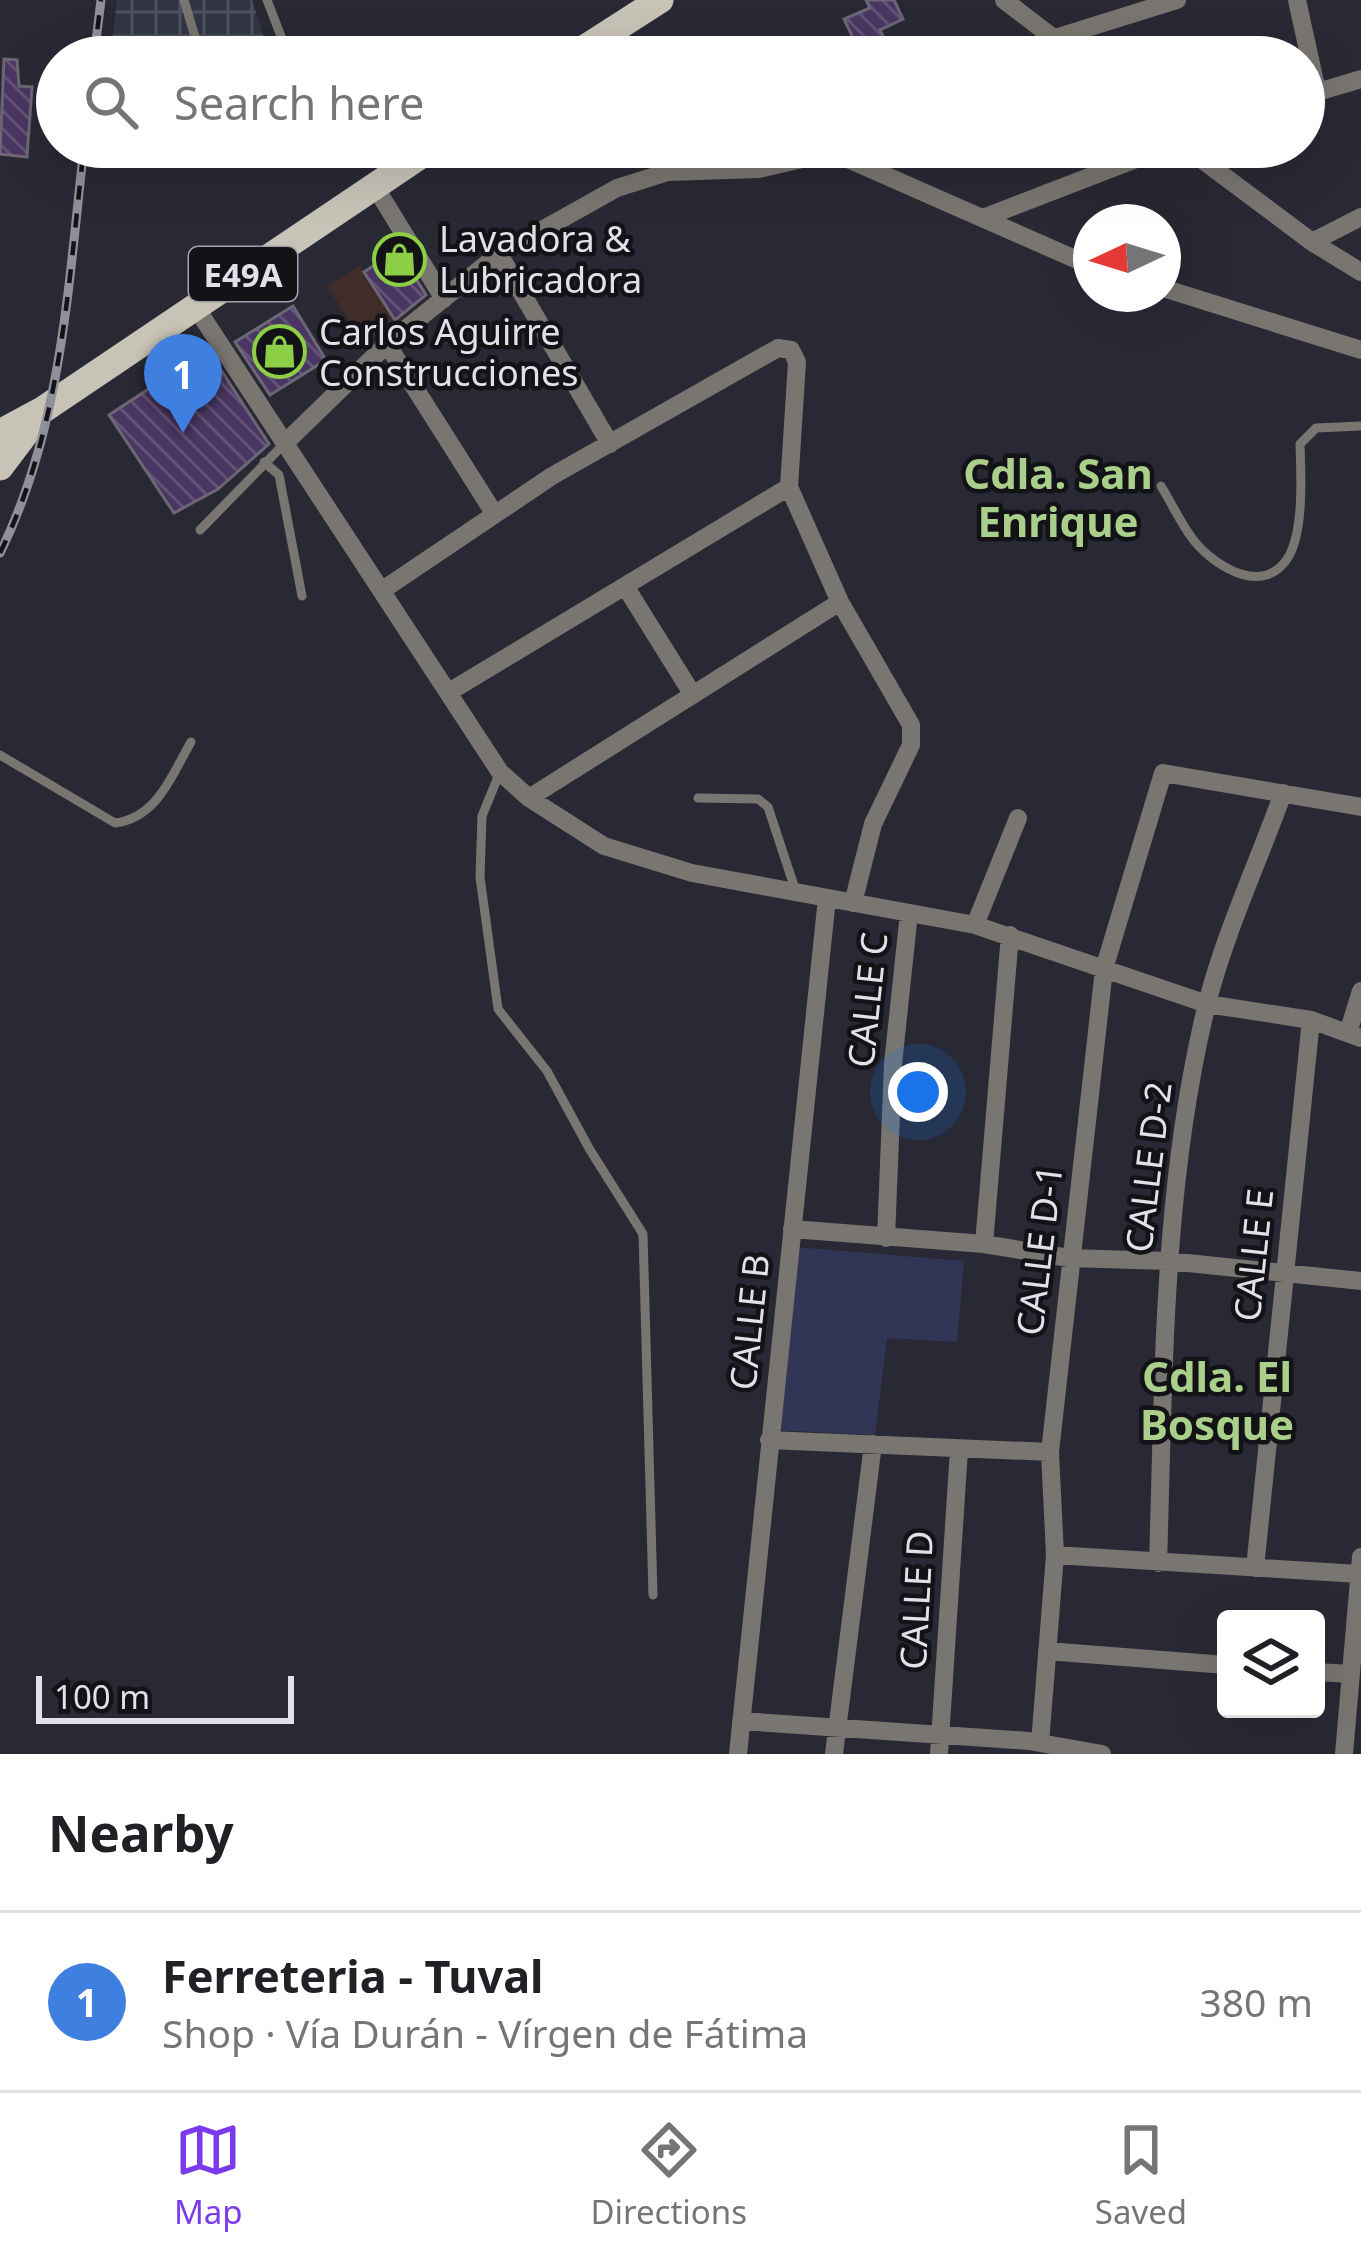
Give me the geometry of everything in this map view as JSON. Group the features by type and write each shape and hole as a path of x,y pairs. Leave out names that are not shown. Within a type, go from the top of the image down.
{"main road":[{"path":"604,36 660,0"},
{"name":"E49A","path":"0,433 44,410 400,168"},
{"name":"E49A","path":"0,467 44,410"}],"street":[{"path":"1004,0 1052,36"},
{"path":"1061,36 1177,0"},
{"path":"1298,0 1303,36"},
{"path":"1325,90 1361,79"},
{"path":"286,442 387,344 499,254 573,210 668,172 764,168"},
{"path":"877,168 1073,258"},
{"path":"983,218 1113,168"},
{"path":"1213,168 1312,242 1361,272"},
{"path":"374,185 444,299"},
{"path":"1312,242 1361,217"},
{"path":"499,254 610,444"},
{"path":"1181,294 1361,350"},
{"path":"195,306 500,772 529,798 604,846 692,873 975,925 1207,1004 1311,1020 1355,1035 1361,991"},
{"path":"387,344 494,513"},
{"path":"383,589 494,513 610,444 778,348 791,350 796,362 789,487 840,602 911,725 911,746 866,843 853,903"},
{"path":"449,692 789,487"},
{"path":"626,586 693,695"},
{"path":"529,798 840,602"},
{"name":"CALLE D-1","path":"1040,1743 1055,1555 1050,1452 1104,969 1162,772 1283,794"},
{"path":"1283,794 1361,807"},
{"name":"CALLE D-2","path":"1158,1562 1168,1261 1183,1120 1207,1004 1283,794"},
{"path":"975,925 1018,818"},
{"name":"CALLE B","path":"738,1754 827,898"},
{"name":"CALLE C","path":"886,1238 893,1064 909,913"},
{"path":"984,1244 1010,935"},
{"name":"CALLE E","path":"1255,1568 1311,1020"},
{"path":"792,1229 984,1244 1069,1258 1168,1261 1361,1281"},
{"path":"769,1440 1050,1452"},
{"path":"834,1754 874,1444"},
{"name":"CALLE D","path":"940,1745 958,1450"},
{"path":"1055,1555 1255,1568 1360,1566 1344,1754"},
{"path":"1047,1651 1217,1664"},
{"path":"1325,1673 1351,1675"},
{"path":"741,1721 836,1728 940,1745 1040,1743 1102,1754"}],"lane":[{"path":"184,0 195,36"},
{"path":"267,0 281,36"},
{"path":"1161,486 1196,543 1233,574 1263,575 1278,568 1290,554 1302,493 1300,444 1316,428 1361,426"},
{"path":"200,530 286,442"},
{"path":"264,462 279,475 302,596"},
{"path":"0,755 115,823 136,820 154,804 191,742"},
{"path":"500,772 482,816 480,877 498,1009 547,1071 643,1234 653,1595"},
{"path":"698,797 758,799 768,807 796,892"}],"shaded area":[{"path":"117,0 252,0 263,36 113,36"},
{"path":"360,265 396,322 363,343 327,286"},
{"path":"794,1247 964,1261 957,1342 887,1338 875,1435 775,1430"}],"building":[{"path":"866,0 894,0 903,19 880,30 883,36 852,36 844,19 870,8"},
{"path":"4,59 17,60 19,86 32,87 27,157 0,154"},
{"path":"398,250 426,295 395,320 364,272"},
{"name":"Carlos Aguirre Construcciones","path":"293,306 326,360 270,395 235,342"},
{"path":"208,350 269,444 218,489 174,513 109,415"}],"railway":[{"path":"97,36 101,0"},
{"path":"0,553 21,505 50,405 82,168"}],"place":[{"name":"Lavadora & Lubricadora","path":"400,259"},
{"name":"Carlos Aguirre Construcciones","path":"280,352"},
{"name":"Ferreteria - Tuval","path":"183,433"}],"district":[{"name":"Cdla. San Enrique","path":"1058,496"},
{"name":"Cdla. El Bosque","path":"1217,1399"}]}
